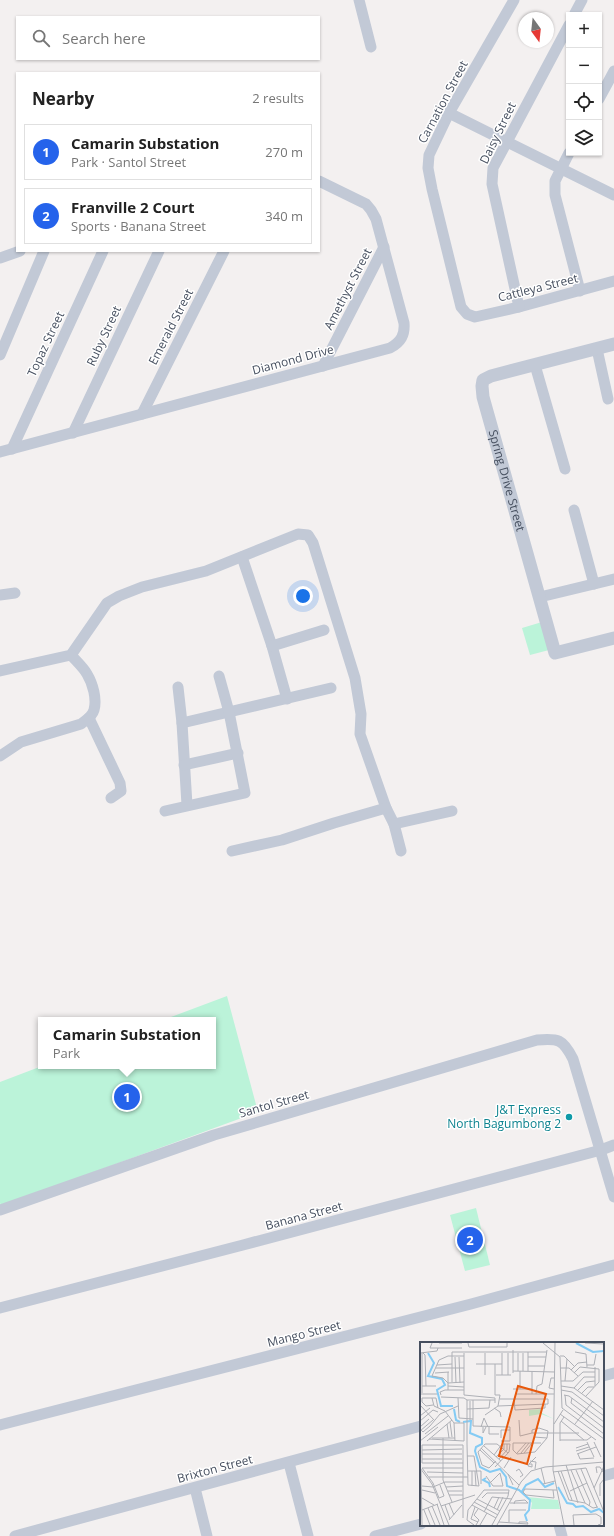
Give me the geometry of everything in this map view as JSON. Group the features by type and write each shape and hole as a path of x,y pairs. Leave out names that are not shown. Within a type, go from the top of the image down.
{"street":[{"path":"359,0 371,47"},
{"name":"Carnation Street","path":"467,314 461,307 432,189 428,168 429,155 449,113 514,0"},
{"path":"576,12 582,0"},
{"name":"Daisy Street","path":"519,307 492,184 493,168 566,31"},
{"path":"602,94 614,72"},
{"path":"449,113 614,195"},
{"path":"567,156 556,181 555,195 580,291"},
{"name":"Diamond Drive","path":"0,452 390,348 397,344 405,331 404,323 384,247 372,210 366,204 320,181"},
{"name":"Amethyst Street","path":"323,366 384,247"},
{"path":"0,258 17,252"},
{"path":"0,355 44,252"},
{"name":"Topaz Street","path":"12,449 103,252"},
{"name":"Ruby Street","path":"73,433 159,252"},
{"name":"Emerald Street","path":"142,414 223,252"},
{"name":"Cattleya Street","path":"467,314 475,317 519,307 614,281"},
{"name":"Spring Drive Street","path":"614,344 491,376 483,380 482,386 483,397 555,653 614,638"},
{"path":"597,349 608,399"},
{"path":"535,365 565,469"},
{"path":"574,510 594,584"},
{"path":"0,671 71,655 107,603 119,596 142,587 206,571 298,534 308,534 313,543 355,678 361,714 360,734 386,808 394,824 402,851"},
{"path":"242,557 272,646 287,699"},
{"path":"540,596 614,579"},
{"path":"0,595 15,593"},
{"path":"272,646 324,630"},
{"path":"0,756 21,742 81,724 89,718 94,711 95,699 93,687 87,674 71,655"},
{"path":"165,811 245,793 229,712 219,676"},
{"path":"178,687 182,723 187,805"},
{"path":"182,723 331,688"},
{"path":"89,718 120,783 121,791 111,798"},
{"path":"184,765 238,753"},
{"path":"232,851 275,842 386,808"},
{"path":"394,824 452,811"},
{"name":"Santol Street","path":"0,1210 214,1135 537,1040 560,1040 568,1049 573,1058 601,1150"},
{"name":"Banana Street","path":"0,1308 259,1241 601,1150 614,1145"},
{"path":"601,1150 614,1197"},
{"name":"Mango Street","path":"0,1425 471,1304 614,1265"},
{"path":"604,1376 614,1373"},
{"name":"Brixton Street","path":"15,1536 420,1426"},
{"path":"288,1463 308,1536"},
{"path":"604,1476 614,1473"},
{"path":"195,1488 207,1536"},
{"path":"375,1536 420,1524"},
{"path":"559,1526 562,1536"}],"green space":[{"path":"542,622 549,650 530,655 522,628"},
{"path":"227,996 258,1112 1,1206 0,1082 38,1068 38,1069 216,1069 216,1017 171,1017"},
{"path":"476,1208 490,1265 465,1271 450,1215"}],"place":[{"name":"Camarin Substation","path":"127,1097"},
{"name":"J&T Express North Bagumbong 2","path":"569,1117"},
{"name":"Franville 2 Court","path":"470,1240"}]}
